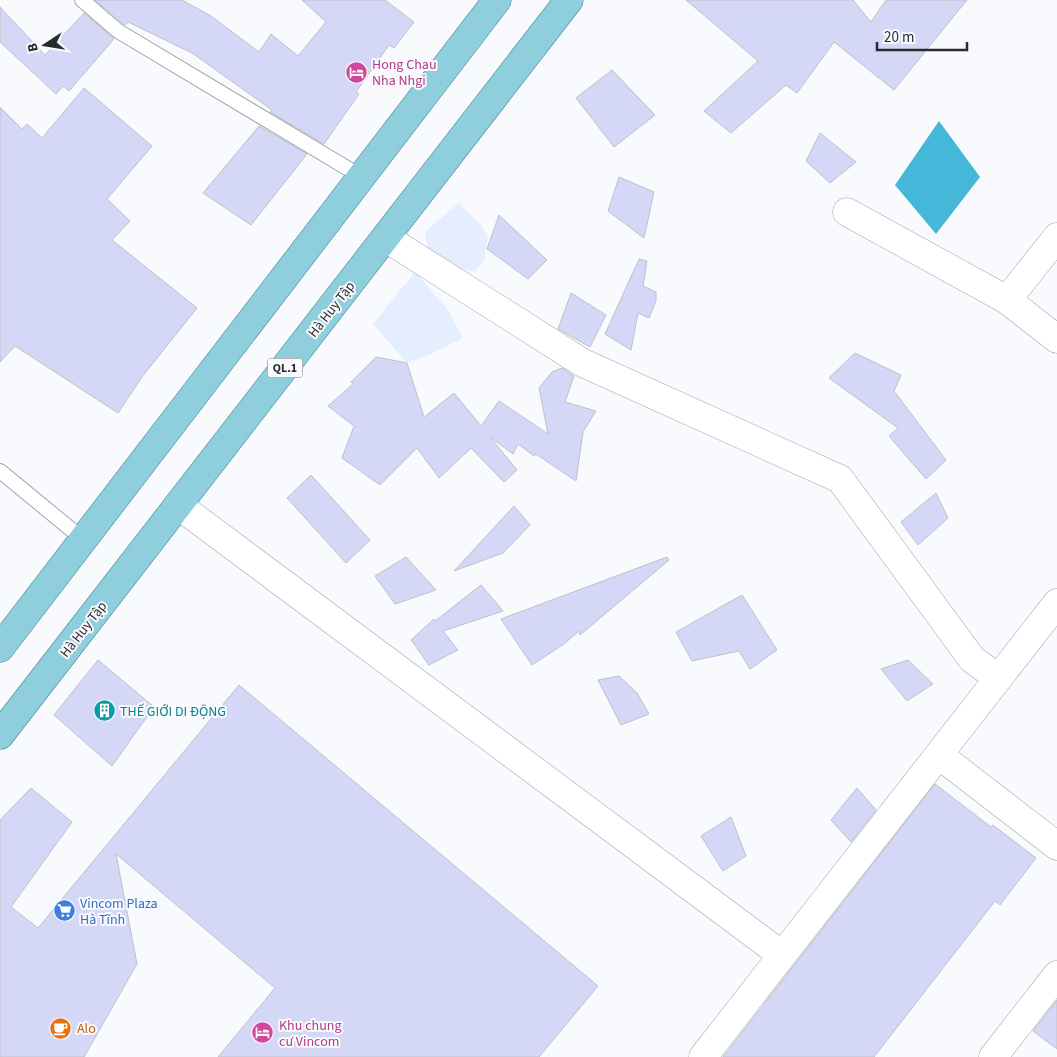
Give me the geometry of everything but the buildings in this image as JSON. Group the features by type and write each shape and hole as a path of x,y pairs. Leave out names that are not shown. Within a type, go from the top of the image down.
{"main road":[{"path":"0,648 497,0"},
{"name":"Hà Huy Tập","path":"0,735 569,0"}],"street":[{"path":"847,212 1007,300 1057,339"},
{"path":"1007,300 1057,237"},
{"path":"386,238 583,363 840,479 972,659 998,678"},
{"path":"178,505 782,955"},
{"path":"703,1057 1057,603"},
{"path":"939,754 1057,846"},
{"path":"993,1057 1057,975"}],"lane":[{"path":"82,0 118,31 362,177"},
{"path":"0,471 84,540"}],"shaded area":[{"path":"459,203 480,224 488,236 484,261 475,271 431,267 425,232"},
{"path":"415,272 448,310 463,338 429,355 407,363 373,324"}],"water":[{"path":"939,121 980,177 936,234 895,185"}],"place":[{"name":"Hong Chau Nha Nhgi","path":"356,72"},
{"name":"THẾ GIỚI DI ĐỘNG","path":"104,711"},
{"name":"Vincom Plaza Hà Tĩnh","path":"64,911"},
{"name":"Alo","path":"61,1028"},
{"name":"Khu chung cư Vincom","path":"263,1033"}]}
